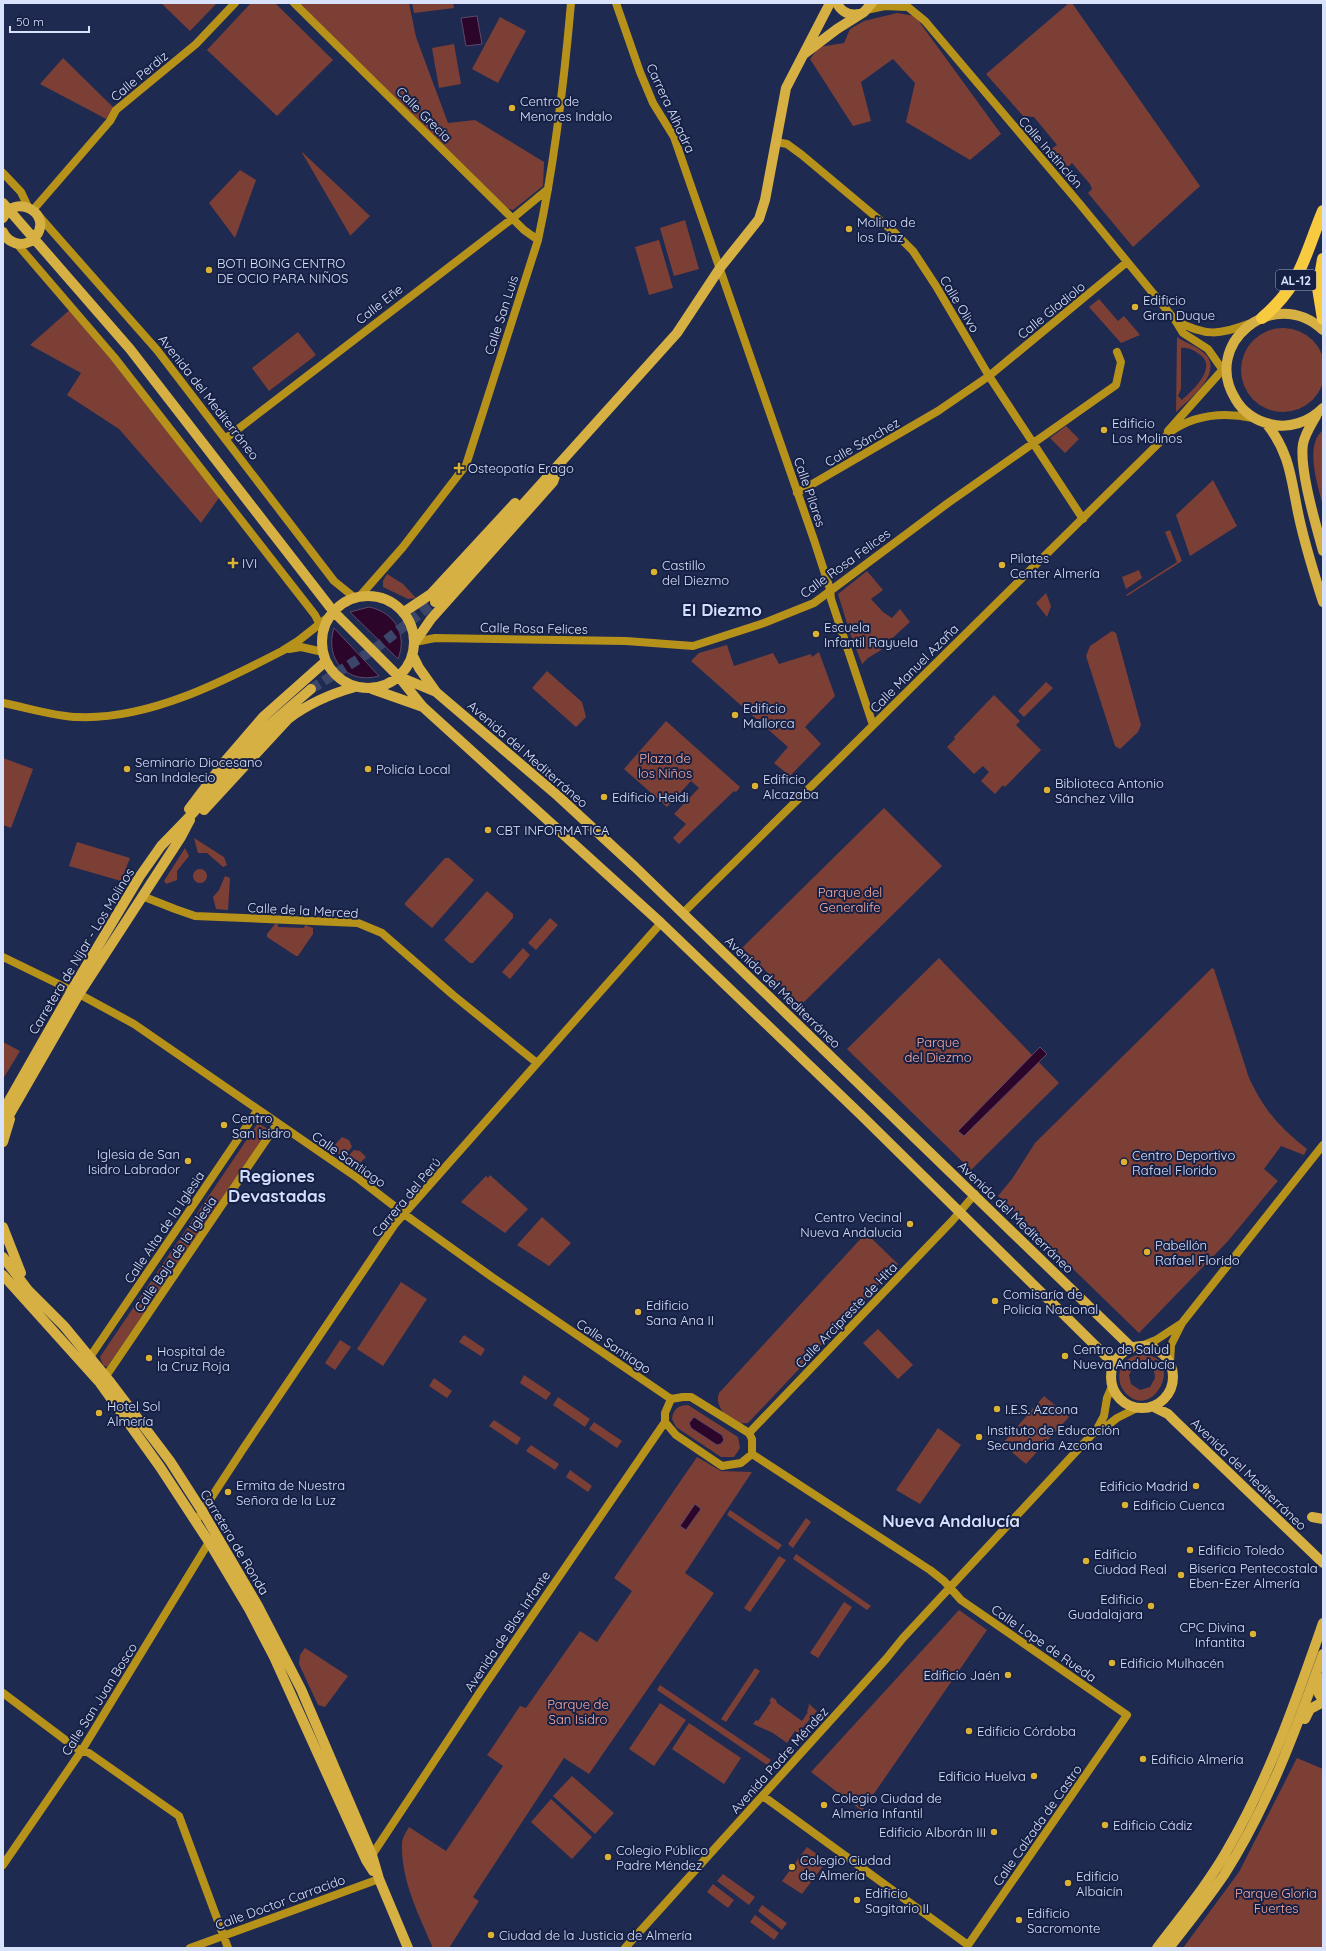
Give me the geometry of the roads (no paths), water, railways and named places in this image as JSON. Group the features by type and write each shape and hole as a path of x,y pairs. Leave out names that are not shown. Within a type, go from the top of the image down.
{"highway":[{"name":"AL-12","path":"1258,320 1278,303 1296,281 1323,211"},
{"name":"AL-12","path":"1323,259 1318,291 1323,319"}],"main road":[{"path":"435,602 559,466 677,333 720,268 759,219 765,200 786,88 804,54 806,46 830,3"},
{"path":"837,3 840,8 853,15 866,9"},
{"path":"804,54 866,9"},
{"name":"Avenida del Mediterráneo","path":"33,211 14,207 5,210 34,239 130,349 332,613 399,677 423,707 661,923 1114,1364"},
{"path":"8,240 29,242 34,239 40,228 33,211"},
{"path":"1320,412 1308,420 1292,425 1276,426 1254,418 1244,411 1237,402 1229,387 1226,370 1230,352 1236,338 1258,320 1277,314 1292,314 1307,319 1323,330"},
{"path":"1320,412 1305,439 1303,457 1323,551"},
{"path":"1266,423 1279,441 1286,456 1302,532 1323,602"},
{"path":"404,612 431,594 543,473 559,466"},
{"path":"415,642 431,618 553,482 559,466"},
{"path":"355,687 338,677 324,656 321,627 332,613 343,603 357,597 374,596 387,599 404,612 414,631 415,642 413,656 407,668 399,677 386,685 371,689"},
{"path":"177,835 204,788 263,717 324,656"},
{"path":"413,656 436,692"},
{"name":"Avenida del Mediterráneo","path":"399,677 436,692 558,796 683,913 975,1194 1137,1347"},
{"path":"177,835 288,719 301,709 324,696 355,687 371,689 423,707"},
{"name":"Carretera de Níjar - Los Molinos","path":"14,1108 140,876 177,835 194,812 268,726 311,689"},
{"name":"Carretera de Níjar - Los Molinos","path":"3,1111 76,992 142,896 177,835"},
{"path":"3,1126 14,1108"},
{"path":"3,1142 14,1108"},
{"path":"3,1228 28,1290"},
{"name":"Carretera de Ronda","path":"3,1257 28,1290 64,1326 106,1376 170,1461 258,1606 301,1689 372,1856 379,1879 408,1948"},
{"name":"Carretera de Ronda","path":"3,1275 100,1383 160,1467 196,1521 249,1609 272,1654 366,1860 379,1879"},
{"path":"1137,1347 1158,1350 1170,1363 1175,1379 1172,1389 1168,1396 1154,1407 1136,1408 1122,1401 1112,1386 1112,1372 1114,1364 1125,1351 1137,1347"},
{"name":"Avenida del Mediterráneo","path":"1154,1407 1168,1414 1323,1563"},
{"path":"1312,1516 1323,1519"},
{"path":"1157,1948 1219,1864 1259,1791 1289,1719 1323,1623"},
{"path":"1169,1948 1208,1897 1230,1864 1268,1796 1293,1738 1323,1654"},
{"path":"1293,1738 1299,1735 1310,1709 1323,1701 1320,1694 1323,1678"}],"street":[{"name":"Calle Perdiz","path":"33,211 110,121 116,110 196,44 235,3"},
{"name":"Calle Grecia","path":"294,3 524,230 538,240"},
{"name":"Calle San Luis","path":"357,597 403,547 466,465 538,240 560,114 571,3"},
{"name":"Carrera Alhadra","path":"616,3 640,72 653,103 674,137 720,268"},
{"name":"Calle Instinción","path":"866,9 905,5 925,21 1127,262 1174,319 1183,333 1208,349 1226,370"},
{"name":"Calle Olivo","path":"776,142 787,144 802,155 894,232 913,251 936,286 989,376 1083,518"},
{"name":"Avenida del Mediterráneo","path":"3,173 20,192 33,211 157,350 334,581 357,597"},
{"name":"Calle Eñe","path":"225,438 513,218 548,189"},
{"path":"3,703 77,718 116,715 181,699 282,651 321,627 306,604 114,357 8,240"},
{"name":"Calle Gladiolo","path":"938,411 989,376 1127,262"},
{"name":"Calle Pilares","path":"720,268 830,589 831,599 873,725"},
{"name":"Calle Instinción","path":"1174,319 1203,332 1214,334 1229,331 1258,320"},
{"name":"Calle Rosa Felices","path":"415,642 435,638 626,641 693,646 748,630 806,607 1116,384 1121,362 1117,352"},
{"name":"Calle Manuel Azaña","path":"1161,440 1176,420 1226,370"},
{"name":"Calle Sánchez","path":"797,493 938,411"},
{"name":"Calle Manuel Azaña","path":"683,913 1161,440 1177,428 1206,416 1222,414 1254,418"},
{"path":"282,651 301,647 324,656"},
{"name":"Calle de la Merced","path":"142,896 195,916 358,924 382,933 453,995 536,1064"},
{"name":"Carrera del Perú","path":"196,1521 390,1231 661,923"},
{"name":"Calle Santiago","path":"3,957 76,992 134,1024 257,1111 359,1179 404,1214 492,1277 671,1399"},
{"name":"Calle Alta de la Iglesia","path":"90,1357 257,1111"},
{"name":"Calle Baja de la Iglesia","path":"106,1376 277,1124"},
{"path":"1170,1363 1171,1345 1182,1323 1323,1145"},
{"name":"Calle Arcipreste de Hita","path":"749,1433 975,1194"},
{"path":"1137,1347 1156,1340 1182,1323"},
{"path":"1112,1386 1107,1398 1104,1416 1097,1429 1103,1429 1117,1418 1136,1408"},
{"path":"671,1399 683,1397 691,1398 749,1433 752,1439 752,1454"},
{"name":"Avenida de Blas Infante","path":"372,1856 480,1692 664,1422 666,1409 671,1399"},
{"path":"664,1422 676,1435 722,1466 741,1463 752,1454"},
{"name":"Avenida Padre Méndez","path":"625,1948 950,1588 1097,1429"},
{"path":"752,1454 930,1570 950,1588"},
{"name":"Calle San Juan Bosco","path":"3,1865 82,1750 209,1542"},
{"name":"Calle Lope de Rueda","path":"950,1588 961,1600 1127,1715"},
{"path":"3,1693 76,1748 89,1753 175,1812 181,1819 228,1948"},
{"name":"Calle Calzada de Castro","path":"967,1947 1127,1715"},
{"path":"763,1796 967,1947"},
{"name":"Calle Doctor Carracido","path":"190,1948 379,1879"}],"tunnel":[{"path":"311,689 376,648 435,602"}],"place":[{"name":"Centro de Menores Indalo","path":"512,108"},
{"name":"Molino de los Díaz","path":"849,229"},
{"name":"BOTI BOING CENTRO DE OCIO PARA NIÑOS","path":"209,270"},
{"name":"Edificio Gran Duque","path":"1135,307"},
{"name":"Edificio Los Molinos","path":"1104,430"},
{"name":"Osteopatía Erago","path":"459,468"},
{"name":"IVI","path":"233,563"},
{"name":"Pilates Center Almería","path":"1002,565"},
{"name":"Castillo del Diezmo","path":"654,572"},
{"name":"Escuela Infantil Rayuela","path":"816,634"},
{"name":"Edificio Mallorca","path":"735,715"},
{"name":"Seminario Diocesano San Indalecio","path":"127,769"},
{"name":"Policía Local","path":"368,769"},
{"name":"Edificio Alcazaba","path":"755,786"},
{"name":"Biblioteca Antonio Sánchez Villa","path":"1047,790"},
{"name":"Edificio Heidi","path":"604,797"},
{"name":"CBT INFORMATICA","path":"488,830"},
{"name":"Centro San Isidro","path":"224,1125"},
{"name":"Iglesia de San Isidro Labrador","path":"188,1161"},
{"name":"Centro Deportivo Rafael Florido","path":"1124,1162"},
{"name":"Centro Vecinal Nueva Andalucia","path":"910,1224"},
{"name":"Pabellón Rafael Florido","path":"1147,1252"},
{"name":"Comisaría de Policía Nacional","path":"995,1301"},
{"name":"Edificio Sana Ana II","path":"638,1312"},
{"name":"Centro de Salud Nueva Andalucía","path":"1065,1356"},
{"name":"Hospital de la Cruz Roja","path":"149,1358"},
{"name":"I.E.S. Azcona","path":"997,1409"},
{"name":"Hotel Sol Almería","path":"99,1413"},
{"name":"Instituto de Educación Secundaria Azcona","path":"979,1437"},
{"name":"Edificio Madrid","path":"1196,1486"},
{"name":"Ermita de Nuestra Señora de la Luz","path":"228,1492"},
{"name":"Edificio Cuenca","path":"1125,1505"},
{"name":"Edificio Toledo","path":"1190,1550"},
{"name":"Edificio Ciudad Real","path":"1086,1561"},
{"name":"Biserica Pentecostala Eben-Ezer Almería","path":"1181,1575"},
{"name":"Edificio Guadalajara","path":"1151,1606"},
{"name":"CPC Divina Infantita","path":"1253,1634"},
{"name":"Edificio Mulhacén","path":"1112,1663"},
{"name":"Edificio Jaén","path":"1008,1675"},
{"name":"Edificio Córdoba","path":"969,1731"},
{"name":"Edificio Almería","path":"1143,1759"},
{"name":"Edificio Huelva","path":"1034,1776"},
{"name":"Colegio Ciudad de Almería Infantil","path":"824,1805"},
{"name":"Edificio Cádiz","path":"1105,1825"},
{"name":"Edificio Alborán III","path":"994,1832"},
{"name":"Colegio Público Padre Méndez","path":"608,1857"},
{"name":"Colegio Ciudad de Almería","path":"792,1867"},
{"name":"Edificio Albaicín","path":"1068,1883"},
{"name":"Edificio Sagitario II","path":"857,1900"},
{"name":"Edificio Sacromonte","path":"1019,1920"},
{"name":"Ciudad de la Justicia de Almería","path":"491,1935"}],"district":[{"name":"El Diezmo","path":"722,609"},
{"name":"Regiones Devastadas","path":"277,1185"},
{"name":"Nueva Andalucía","path":"951,1520"}],"park label":[{"name":"Plaza de los Niños","path":"665,766"},
{"name":"Parque del Generalife","path":"850,900"},
{"name":"Parque del Diezmo","path":"938,1050"},
{"name":"Parque de San Isidro","path":"578,1712"},
{"name":"Parque Gloria Fuertes","path":"1276,1900"}]}
